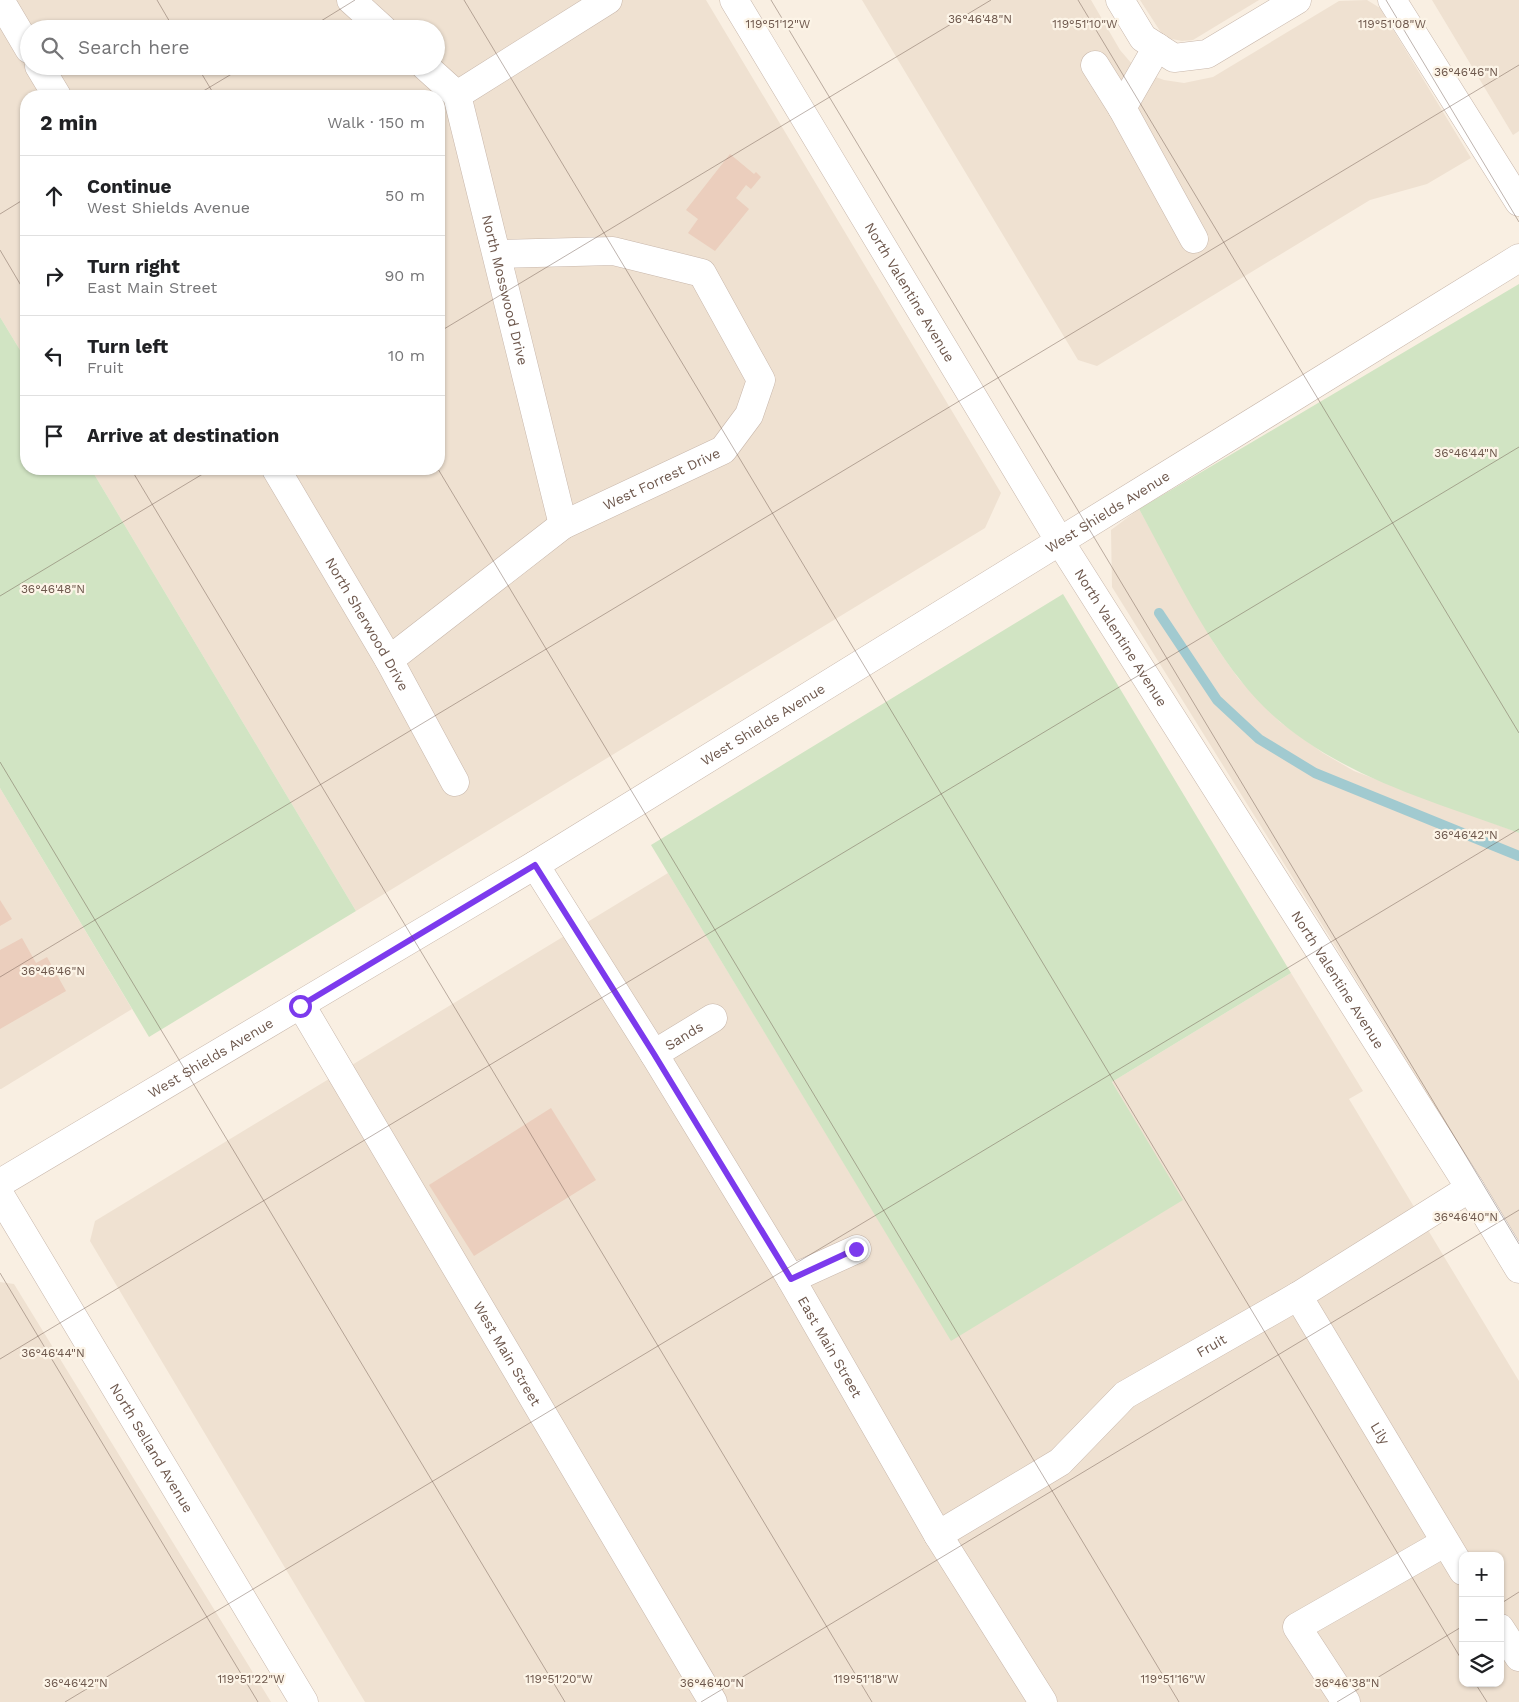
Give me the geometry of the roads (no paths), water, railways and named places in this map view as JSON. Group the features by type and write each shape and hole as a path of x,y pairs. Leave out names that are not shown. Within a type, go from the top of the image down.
{"street":[{"path":"0,0 20,34"},
{"path":"351,0 373,20"},
{"path":"435,75 457,95 608,0"},
{"name":"North Valentine Avenue","path":"734,0 1059,540 1470,1188 1519,1269"},
{"path":"1120,0 1143,38 1174,58 1206,54 1297,0"},
{"path":"1392,0 1519,202"},
{"path":"1122,108 1157,47"},
{"path":"1095,65 1122,108 1194,239"},
{"path":"44,75 53,90"},
{"name":"North Mosswood Drive","path":"457,95 563,525"},
{"name":"West Forrest Drive","path":"389,660 563,525 723,450 750,415 761,380 702,273 613,251 497,254"},
{"name":"West Shields Avenue","path":"0,1183 535,865 1519,258"},
{"name":"North Sherwood Drive","path":"280,475 389,660 455,782"},
{"name":"East Main Street","path":"535,865 654,1054 791,1279 938,1535 1043,1702"},
{"name":"West Main Street","path":"300,1006 713,1702"},
{"name":"Sands","path":"654,1054 713,1018"},
{"name":"Fruit","path":"938,1535 1060,1462 1125,1395 1298,1296 1470,1188"},
{"name":"North Selland Avenue","path":"0,1195 304,1702"},
{"path":"791,1279 856,1249"},
{"name":"Lily","path":"1298,1296 1444,1543 1459,1565"},
{"path":"1346,1702 1297,1627 1444,1543"},
{"path":"1504,1634 1519,1657"}],"waterway":[{"path":"1159,613 1217,700 1259,739 1315,773 1519,856"}]}
